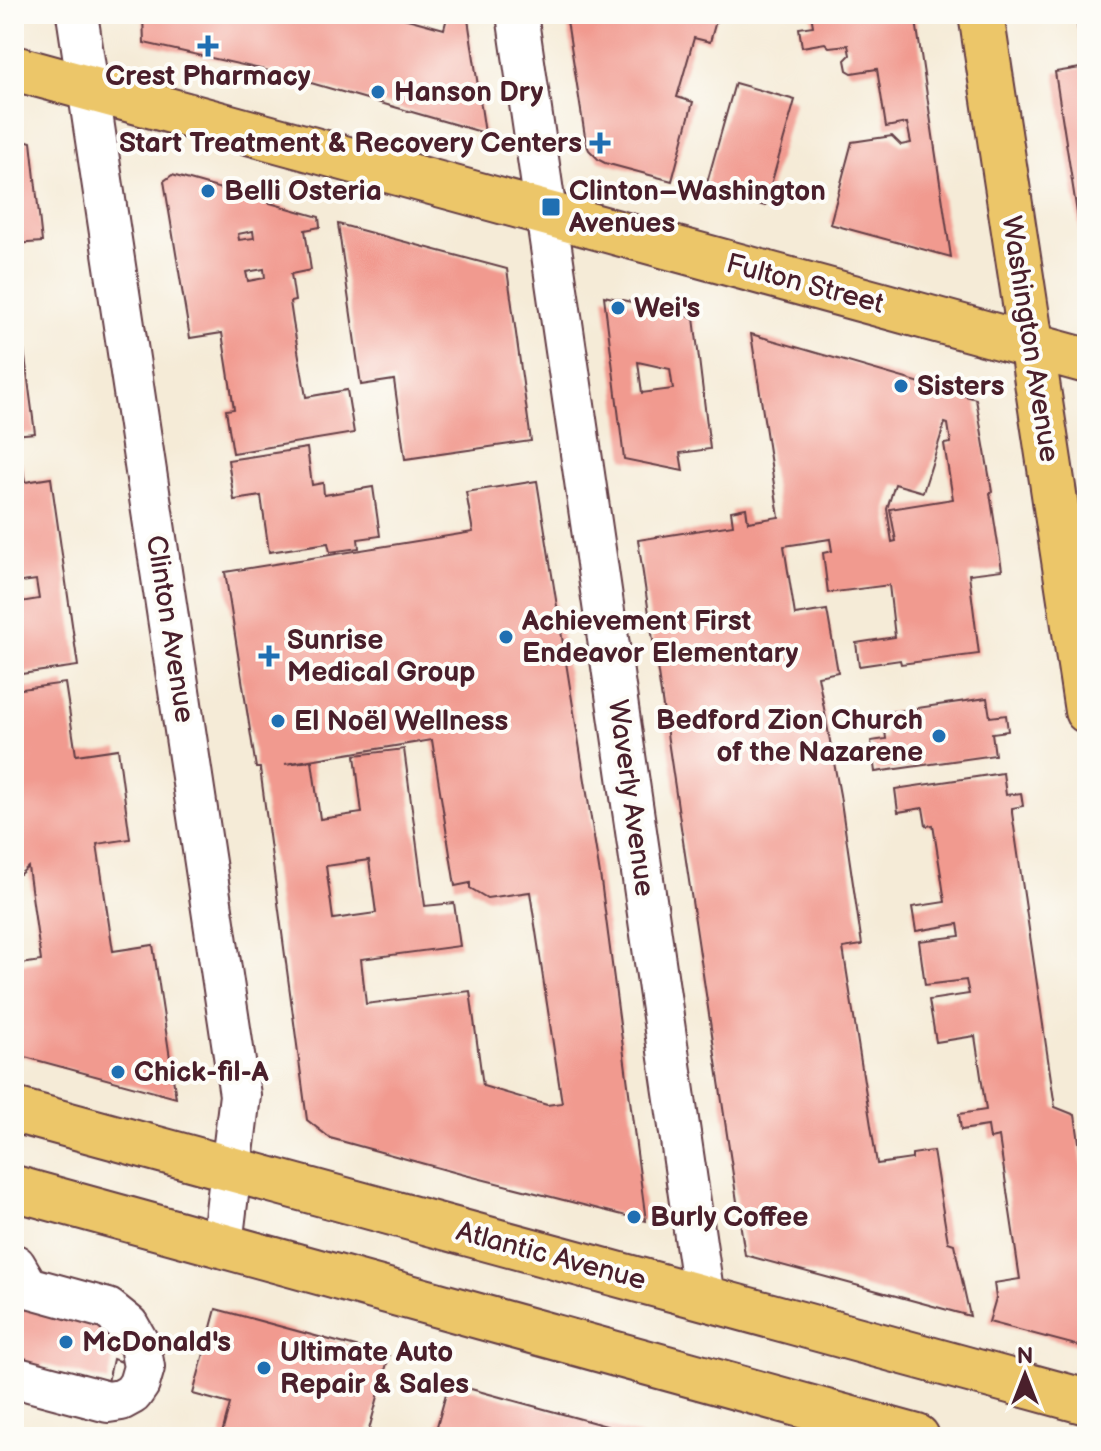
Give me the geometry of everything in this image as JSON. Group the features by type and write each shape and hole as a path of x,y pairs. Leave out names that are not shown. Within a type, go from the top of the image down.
{"main road":[{"name":"Washington Avenue","path":"981,14 1081,637 1087,711"},
{"name":"Fulton Street","path":"14,68 1087,361"},
{"name":"Atlantic Avenue","path":"14,1110 1087,1402"},
{"path":"14,1188 917,1437"}],"street":[{"name":"Clinton Avenue","path":"77,14 240,1095 222,1244"},
{"name":"Waverly Avenue","path":"517,14 704,1298"},
{"path":"14,1377 108,1402 132,1394 144,1367 140,1346 128,1325 108,1309 28,1287 15,1265"}],"building":[{"path":"143,14 389,14 444,29 448,14 468,19 485,133 278,76 278,73 144,43"},
{"path":"566,14 718,14 710,42 694,38 677,97 693,102 672,181 605,163 589,150"},
{"path":"811,14 915,14 951,257 830,224 852,142 892,136 901,145 911,143 907,123 886,127 877,69 852,73 847,70 848,45 829,47 825,43 802,47 799,28 813,26"},
{"path":"1076,14 1087,14 1087,64 1082,65"},
{"path":"1087,67 1087,264 1085,264 1055,72"},
{"path":"735,83 795,100 765,206 705,190"},
{"path":"14,137 31,142 42,242 14,244"},
{"path":"172,175 319,217 320,227 305,230 311,270 291,274 295,301 290,302 293,322 306,397 347,390 354,433 233,453 226,410 234,409 222,333 190,338 164,181","holes":["253,231 254,238 239,240 238,234","264,269 265,278 248,281 246,272"]},
{"path":"338,224 507,269 531,441 405,459 394,380 361,385"},
{"path":"14,289 35,433 14,435"},
{"path":"604,296 694,318 710,449 680,453 683,471 624,459","holes":["638,362 670,369 673,389 642,393"]},
{"path":"751,334 976,399 1002,570 969,574 979,654 859,666 856,643 895,637 889,585 828,593 823,553 832,551 830,539 784,546 795,615 827,610 838,672 818,676 840,795 862,945 843,948 877,1164 912,1159 912,1154 933,1151 948,1242 954,1244 970,1316 745,1255 638,540 733,525 731,511 746,508 748,522 779,517","holes":["945,423 948,424 951,443 944,444 953,499 890,509 896,541 892,542 887,509 895,484 923,492"]},
{"path":"307,448 312,485 323,483 324,495 373,487 380,536 358,539 359,548 330,552 328,543 269,552 261,496 234,500 228,460"},
{"path":"22,463 25,482 51,478 78,666 14,675 14,603 39,599 36,580 14,583 14,464"},
{"path":"537,481 601,881 646,1221 330,1138 307,1120 260,768 256,768 225,572 473,532 466,492","holes":["432,740 455,886 470,883 470,888 487,898 530,892 562,1103 547,1105 483,1086 470,991 366,1004 361,959 460,946 454,903 425,906 404,749 355,755 362,813 320,819 312,761 285,764","369,860 376,913 333,919 326,866"]},
{"path":"65,683 76,755 118,749 130,839 97,844 113,951 153,945 176,1098 14,1054 14,965 41,961 28,867 14,875 14,856 22,855 14,798 14,690"},
{"name":"Bedford Zion Church of the Nazarene","path":"987,698 990,717 1006,715 1008,731 992,733 995,755 875,772 871,741 886,739 883,713"},
{"path":"1003,773 1006,795 1021,793 1023,806 1012,808 1012,813 1055,1107 1075,1115 1087,1196 1087,1348 989,1322 996,1298 994,1283 1020,1279 999,1137 990,1139 988,1126 961,1130 959,1114 986,1110 975,1036 936,1042 929,1000 969,994 966,980 925,985 919,941 960,936 958,924 916,931 912,907 945,902 941,875 933,825 926,826 923,808 898,812 895,789"},
{"name":"McDonald's","path":"14,1293 121,1335 116,1350 124,1352 122,1362 113,1359 108,1382 43,1364 41,1372 14,1364"},
{"path":"216,1309 389,1356 367,1437 221,1437 230,1404 193,1394"},
{"path":"449,1383 643,1436 643,1437 434,1437"}],"place":[{"name":"Crest Pharmacy","path":"208,46"},
{"name":"Hanson Dry","path":"378,92"},
{"name":"Start Treatment & Recovery Centers","path":"600,143"},
{"name":"Belli Osteria","path":"208,191"},
{"name":"Clinton–Washington Avenues","path":"551,207"},
{"name":"Wei's","path":"618,308"},
{"name":"Sisters","path":"901,386"},
{"name":"Achievement First Endeavor Elementary","path":"506,637"},
{"name":"Sunrise Medical Group","path":"269,656"},
{"name":"El Noël Wellness","path":"278,721"},
{"name":"Bedford Zion Church of the Nazarene","path":"939,736"},
{"name":"Chick-fil-A","path":"118,1072"},
{"name":"Burly Coffee","path":"634,1217"},
{"name":"McDonald's","path":"66,1342"},
{"name":"Ultimate Auto Repair & Sales","path":"264,1368"}]}
